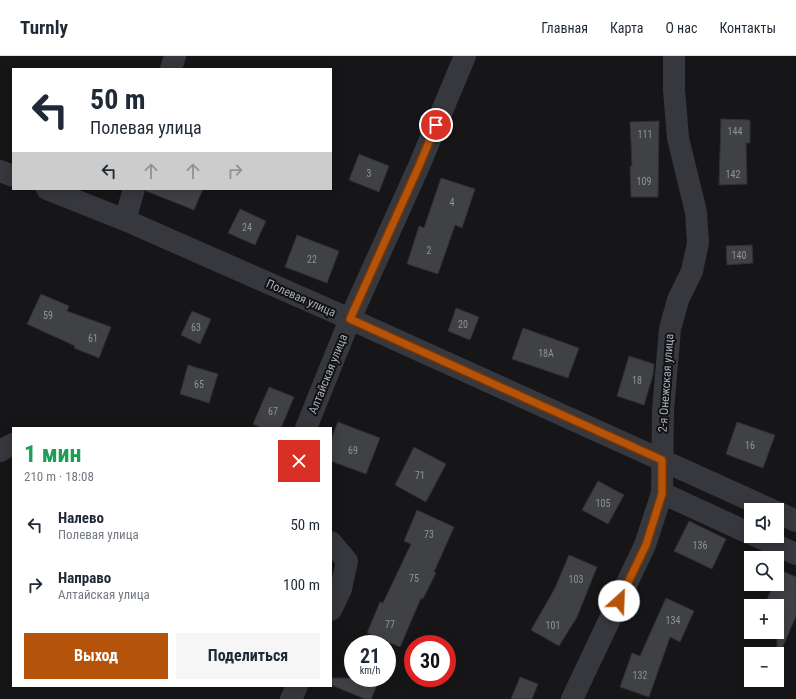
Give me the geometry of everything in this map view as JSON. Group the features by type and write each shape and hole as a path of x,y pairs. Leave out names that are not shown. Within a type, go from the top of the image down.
{"street":[{"path":"171,68 175,56"},
{"name":"Алтайская улица","path":"306,427 350,319 419,166 465,56"},
{"name":"2-я Онежская улица","path":"572,699 646,545 662,494 663,410 670,329 678,300 692,272 698,243 696,212 678,138 674,90 674,56"},
{"path":"0,171 12,176"},
{"name":"Полевая улица","path":"50,190 125,220 350,319 757,503"},
{"path":"125,220 134,190"},
{"path":"0,451 12,445"},
{"path":"662,494 744,531"},
{"path":"784,515 796,521"},
{"path":"332,543 347,561 340,589 332,608"},
{"path":"772,543 796,554"},
{"path":"291,699 297,687"}],"building":[{"path":"721,119 750,120 750,143 746,143 747,184 719,185"},
{"path":"659,121 658,197 631,197 630,166 632,166 630,122"},
{"path":"359,154 389,166 379,192 349,180"},
{"path":"441,178 475,189 462,228 455,225 438,274 407,264 419,226 424,228"},
{"path":"146,190 203,190 194,210"},
{"path":"240,209 266,221 255,245 228,233"},
{"path":"297,235 339,251 327,283 285,267"},
{"path":"752,245 753,263 727,265 726,246"},
{"path":"41,294 69,306 67,311 111,327 99,358 74,348 75,346 27,324"},
{"path":"456,308 479,317 470,340 448,331"},
{"path":"192,311 211,319 200,344 181,335"},
{"path":"523,328 579,348 568,378 512,359"},
{"path":"629,356 654,364 653,375 644,405 617,396"},
{"path":"188,365 218,374 209,403 180,394"},
{"path":"269,387 294,397 281,427 260,427 253,424"},
{"path":"338,422 380,438 366,474 332,461 332,437"},
{"path":"737,422 775,435 763,468 726,454"},
{"path":"414,447 446,464 426,502 395,485"},
{"path":"598,481 624,495 608,524 582,510"},
{"path":"417,510 454,527 434,572 436,573 423,599 421,598 400,647 396,645 396,635 372,635 367,633 380,602 383,603 411,544 404,541"},
{"path":"689,521 726,539 712,569 674,551"},
{"path":"569,555 597,567 577,617 559,646 531,630 555,588"},
{"path":"784,572 796,577 796,616 783,647 777,647 777,639 784,639 784,599 767,599 771,591 784,591"},
{"path":"666,598 694,611 680,642 670,637 649,697 620,687 632,653 640,656"},
{"path":"520,677 538,684 532,699 511,699"},
{"path":"332,678 344,678 344,687 376,687 371,699 365,699 332,685"}],"route":[{"path":"436,125 350,319 662,460 662,494 646,545 619,601"}]}
